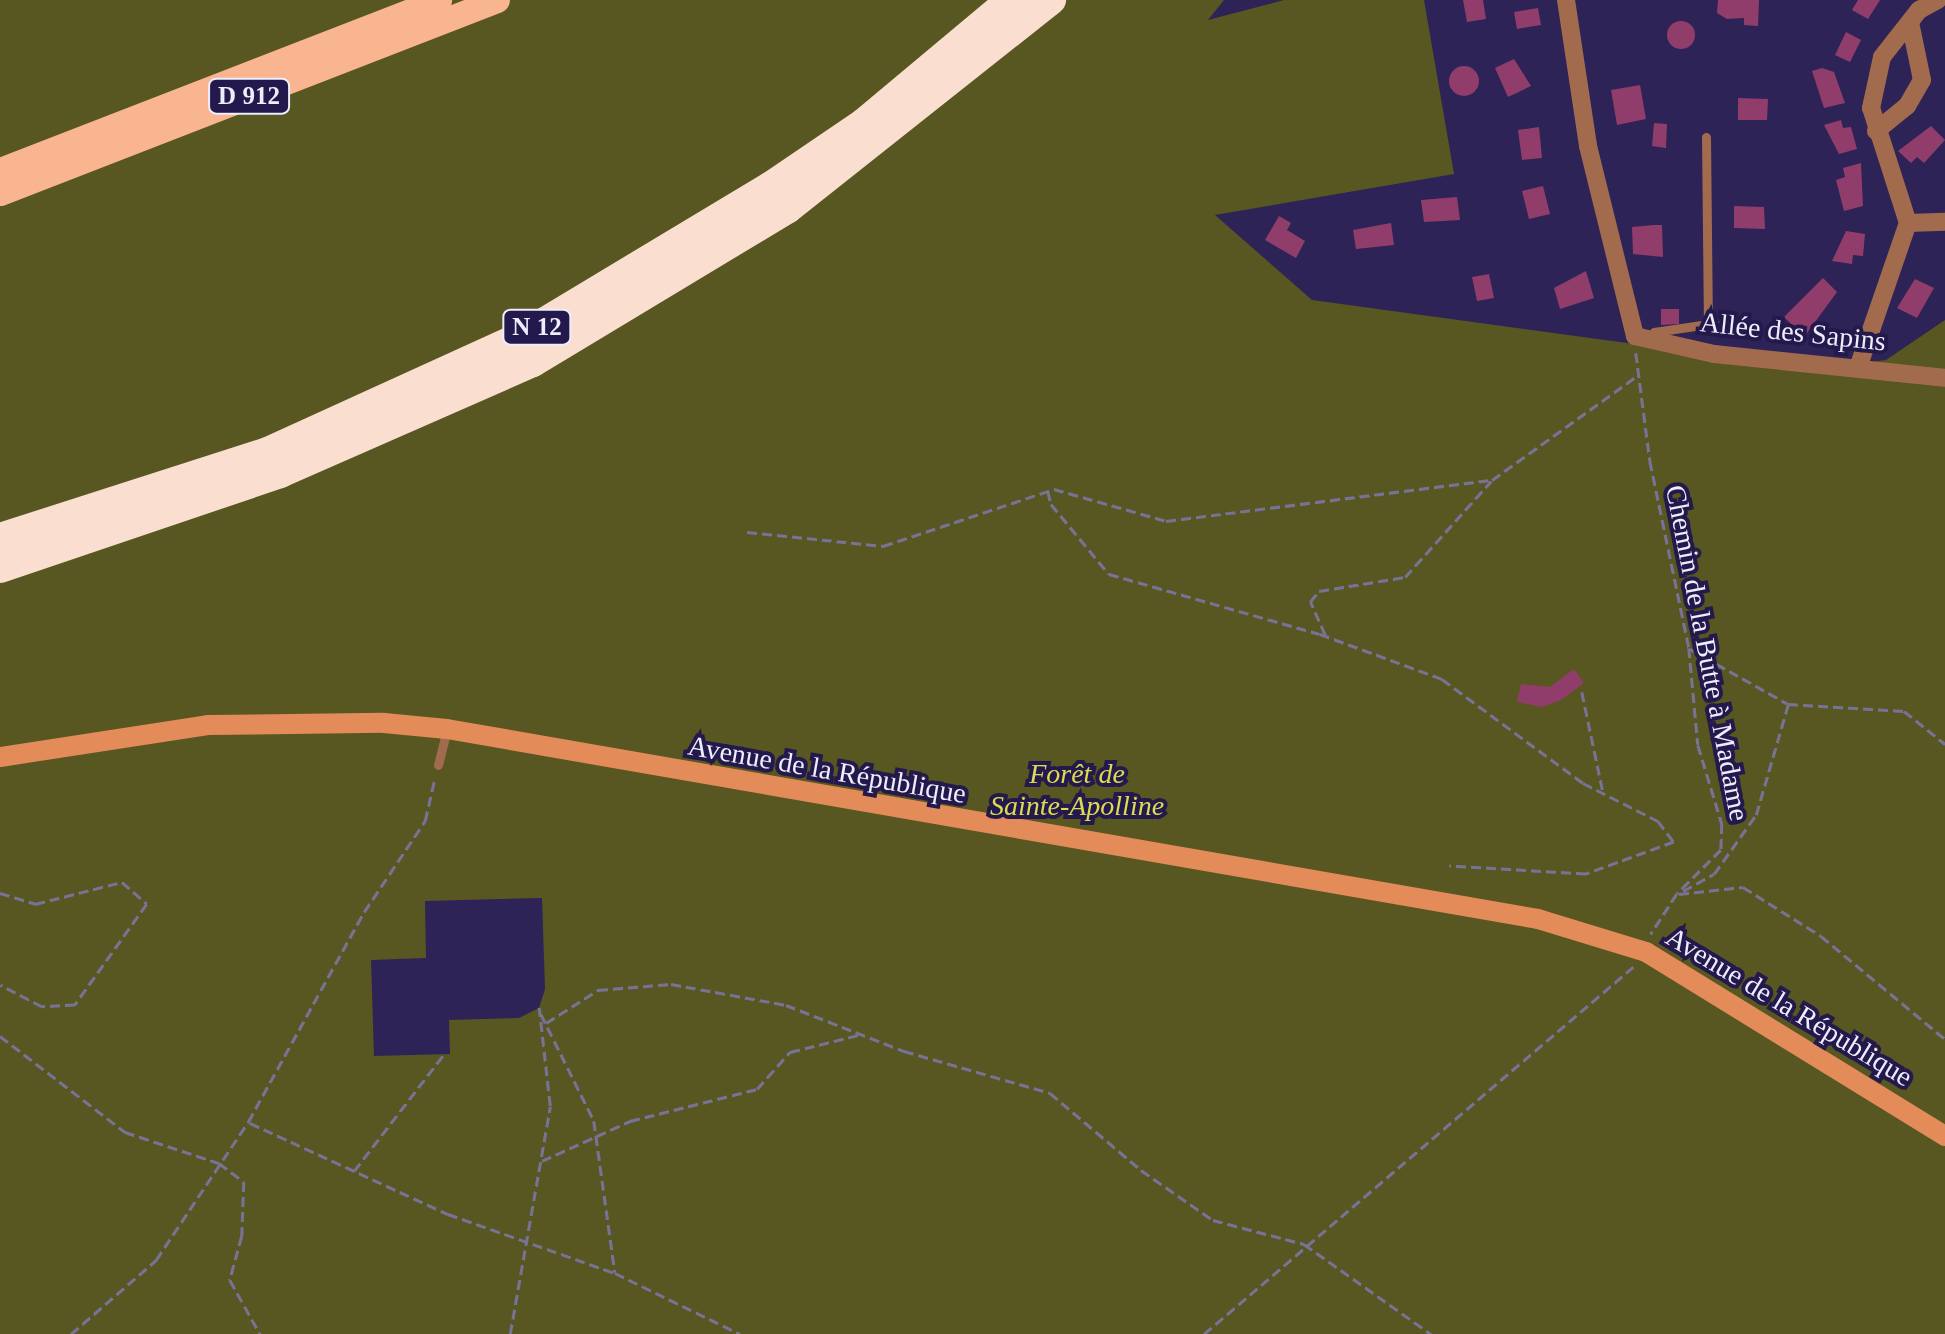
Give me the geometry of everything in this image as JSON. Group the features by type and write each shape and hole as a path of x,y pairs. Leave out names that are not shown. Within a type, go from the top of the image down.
{"highway":[{"name":"N 12","path":"0,538 268,452 520,337 770,187 864,122 1012,0"},
{"name":"N 12","path":"0,568 280,473 533,362 787,209 1051,0"}],"main road":[{"name":"D 912","path":"0,170 439,0"},
{"name":"D 912","path":"0,193 497,0"},
{"name":"Avenue de la République","path":"0,757 208,725 384,723 447,729 1538,919 1646,952 1945,1136"}],"street":[{"path":"1566,0 1588,146 1644,338"},
{"path":"1860,365 1908,223 1876,131 1872,108 1882,57 1910,22 1938,0"},
{"path":"1876,131 1907,106 1922,80 1910,22"},
{"path":"1908,223 1945,222"},
{"name":"Allée des Sapins","path":"1644,338 1714,354 1860,365 1945,378"}],"lane":[{"path":"1706,137 1708,324"},
{"path":"1644,338 1654,332 1708,324 1743,328"},
{"path":"438,765 447,729"}],"path":[{"name":"Chemin de la Butte à Madame","path":"1644,338 1639,375 1689,648 1698,745 1722,837 1721,850 1654,923 1646,952"},
{"path":"1326,636 1310,602 1320,591 1404,577 1492,480 1639,375"},
{"path":"747,532 883,546 1048,491 1090,495 1166,521 1492,480"},
{"path":"1048,491 1051,504 1109,574 1326,636 1442,678 1604,794 1658,821 1674,842 1586,874 1448,866"},
{"path":"1689,648 1788,704 1904,711 1945,744"},
{"path":"1582,692 1604,794"},
{"path":"1677,894 1714,874 1756,814 1788,704"},
{"path":"71,1334 156,1260 248,1122 364,912 425,821 438,765"},
{"path":"0,893 35,904 122,882 146,904 75,1005 42,1007 0,985"},
{"path":"1677,894 1743,887 1822,936 1945,1039"},
{"path":"1204,1334 1646,952"},
{"path":"546,1023 598,990 671,984 786,1005 1050,1093 1141,1170 1213,1220 1304,1244 1432,1334"},
{"path":"510,1334 550,1106 539,1008 596,1136 616,1273"},
{"path":"542,1161 630,1121 757,1088 790,1052 864,1034"},
{"path":"0,1036 125,1132 219,1164 244,1182 242,1236 230,1280 260,1334"},
{"path":"354,1170 444,1054"},
{"path":"248,1122 528,1242 616,1273 740,1334"}],"green space":[{"name":"Forêt de Sainte-Apolline","path":"0,0 1224,0 1208,20 1284,0 1424,0 1454,174 1215,215 1312,300 1818,369 1886,360 1945,320 1945,1334 0,1334","holes":["542,898 545,989 539,1008 519,1018 449,1020 450,1054 374,1056 371,960 426,958 425,901"]}],"building":[{"path":"1463,0 1483,0 1486,19 1467,22"},
{"path":"1718,0 1759,0 1758,26 1744,25 1744,18 1727,19 1717,13"},
{"path":"1858,0 1880,0 1868,19 1852,10"},
{"path":"1538,8 1541,25 1517,29 1514,12"},
{"path":"1681,21 1691,25 1695,35 1691,45 1681,49 1671,45 1667,35 1671,25"},
{"path":"1846,32 1861,40 1850,62 1835,55"},
{"path":"1514,59 1531,86 1508,97 1495,68"},
{"path":"1464,66 1478,75 1479,81 1470,95 1464,96 1450,87 1449,81 1458,67"},
{"path":"1822,68 1834,72 1845,103 1824,108 1812,71"},
{"path":"1640,85 1646,119 1617,125 1611,90"},
{"path":"1738,98 1768,99 1767,120 1738,120"},
{"path":"1841,120 1843,128 1851,127 1857,149 1839,154 1824,125"},
{"path":"1654,123 1667,124 1666,148 1652,146"},
{"path":"1931,126 1945,140 1924,163 1917,157 1911,163 1898,151"},
{"path":"1539,127 1542,158 1522,160 1518,130"},
{"path":"1861,163 1863,206 1844,211 1836,180 1845,177 1843,168"},
{"path":"1543,186 1550,214 1529,219 1522,191"},
{"path":"1457,197 1460,220 1424,222 1421,200"},
{"path":"1734,206 1764,207 1765,229 1734,228"},
{"path":"1279,216 1291,223 1287,230 1305,241 1296,258 1265,240"},
{"path":"1391,223 1394,245 1356,249 1353,230"},
{"path":"1662,225 1663,257 1633,254 1632,227"},
{"path":"1846,231 1865,234 1863,256 1853,255 1852,264 1832,261"},
{"path":"1586,271 1594,298 1560,309 1554,288"},
{"path":"1489,274 1494,298 1477,301 1472,277"},
{"path":"1823,278 1837,292 1804,337 1784,317"},
{"path":"1915,279 1934,288 1917,318 1897,308"},
{"path":"1661,309 1679,309 1679,324 1661,325"},
{"path":"1574,669 1584,683 1561,700 1542,707 1517,702 1521,684 1550,687"}]}
